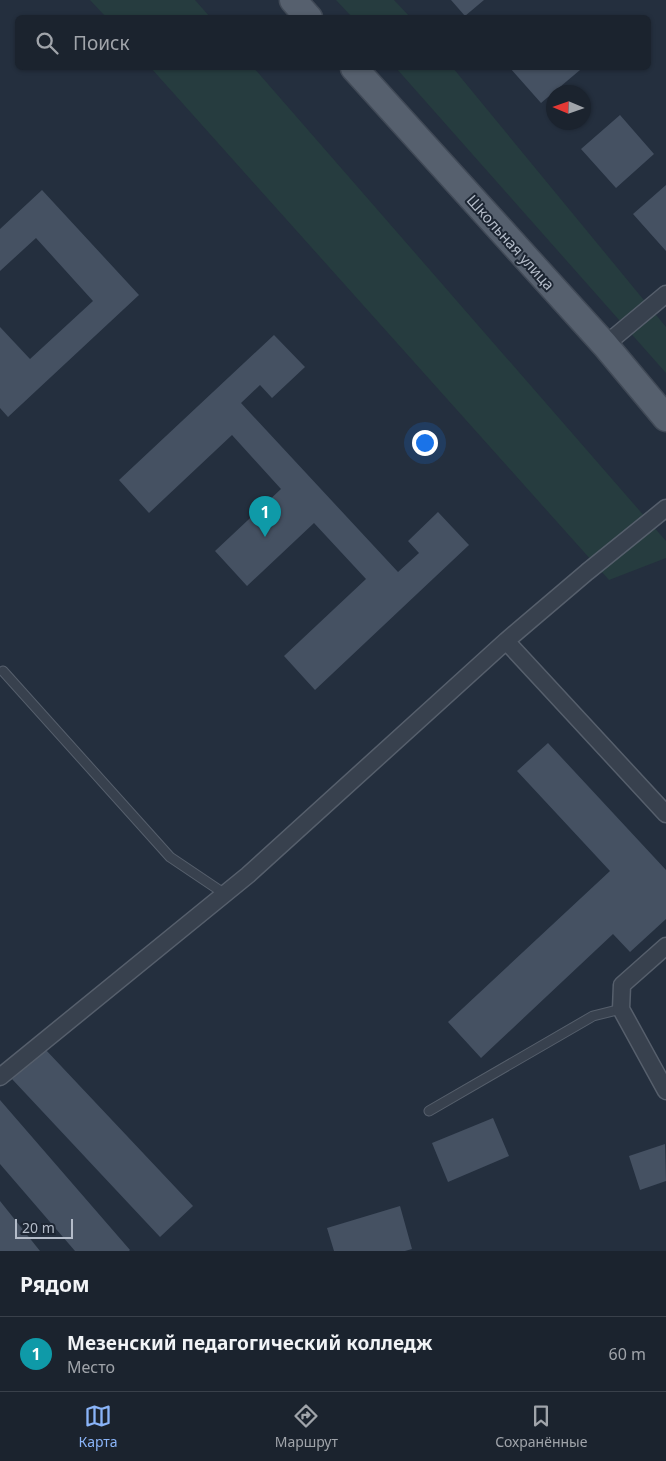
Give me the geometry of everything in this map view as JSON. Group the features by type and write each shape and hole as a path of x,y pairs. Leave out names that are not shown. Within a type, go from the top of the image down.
{"main road":[{"path":"293,0 306,15"},
{"name":"Школьная улица","path":"356,70 605,345 666,418"}],"street":[{"path":"605,345 666,294"},
{"path":"0,1077 248,875 506,641 666,508"},
{"path":"506,641 666,814"},
{"path":"666,946 622,985 621,1009 666,1091"}],"lane":[{"path":"3,671 170,857 225,894"},
{"path":"429,1111 593,1016 621,1009"}],"green space":[{"path":"90,0 195,0 208,15 104,15"},
{"path":"336,0 394,0 408,15 350,15"},
{"path":"153,70 256,70 666,541 666,558 609,580"},
{"path":"398,70 455,70 666,327 666,373"}],"building":[{"path":"451,0 484,0 466,15"},
{"path":"512,70 580,70 562,85 546,85 546,99 541,103"},
{"path":"620,115 654,154 616,188 581,149"},
{"path":"666,185 666,251 633,214"},
{"path":"42,190 139,295 8,417 0,408 0,327 30,359 93,301 36,238 0,271 0,229"},
{"path":"274,335 305,367 272,398 260,385 241,403 398,572 419,553 408,541 438,512 469,545 315,690 284,656 366,579 314,523 247,586 215,551 281,489 232,435 149,513 119,480"},
{"path":"548,743 666,870 666,919 630,952 613,934 481,1058 448,1022 610,871 517,771"},
{"path":"45,1049 193,1206 160,1237 12,1079"},
{"path":"0,1100 129,1251 75,1251 0,1164"},
{"path":"493,1118 509,1156 448,1182 432,1143"},
{"path":"665,1144 666,1181 640,1190 629,1156"},
{"path":"0,1201 40,1251 0,1251"},
{"path":"400,1206 412,1249 405,1251 334,1251 327,1228"}],"place":[{"name":"Мезенский педагогический колледж","path":"265,537"}]}
